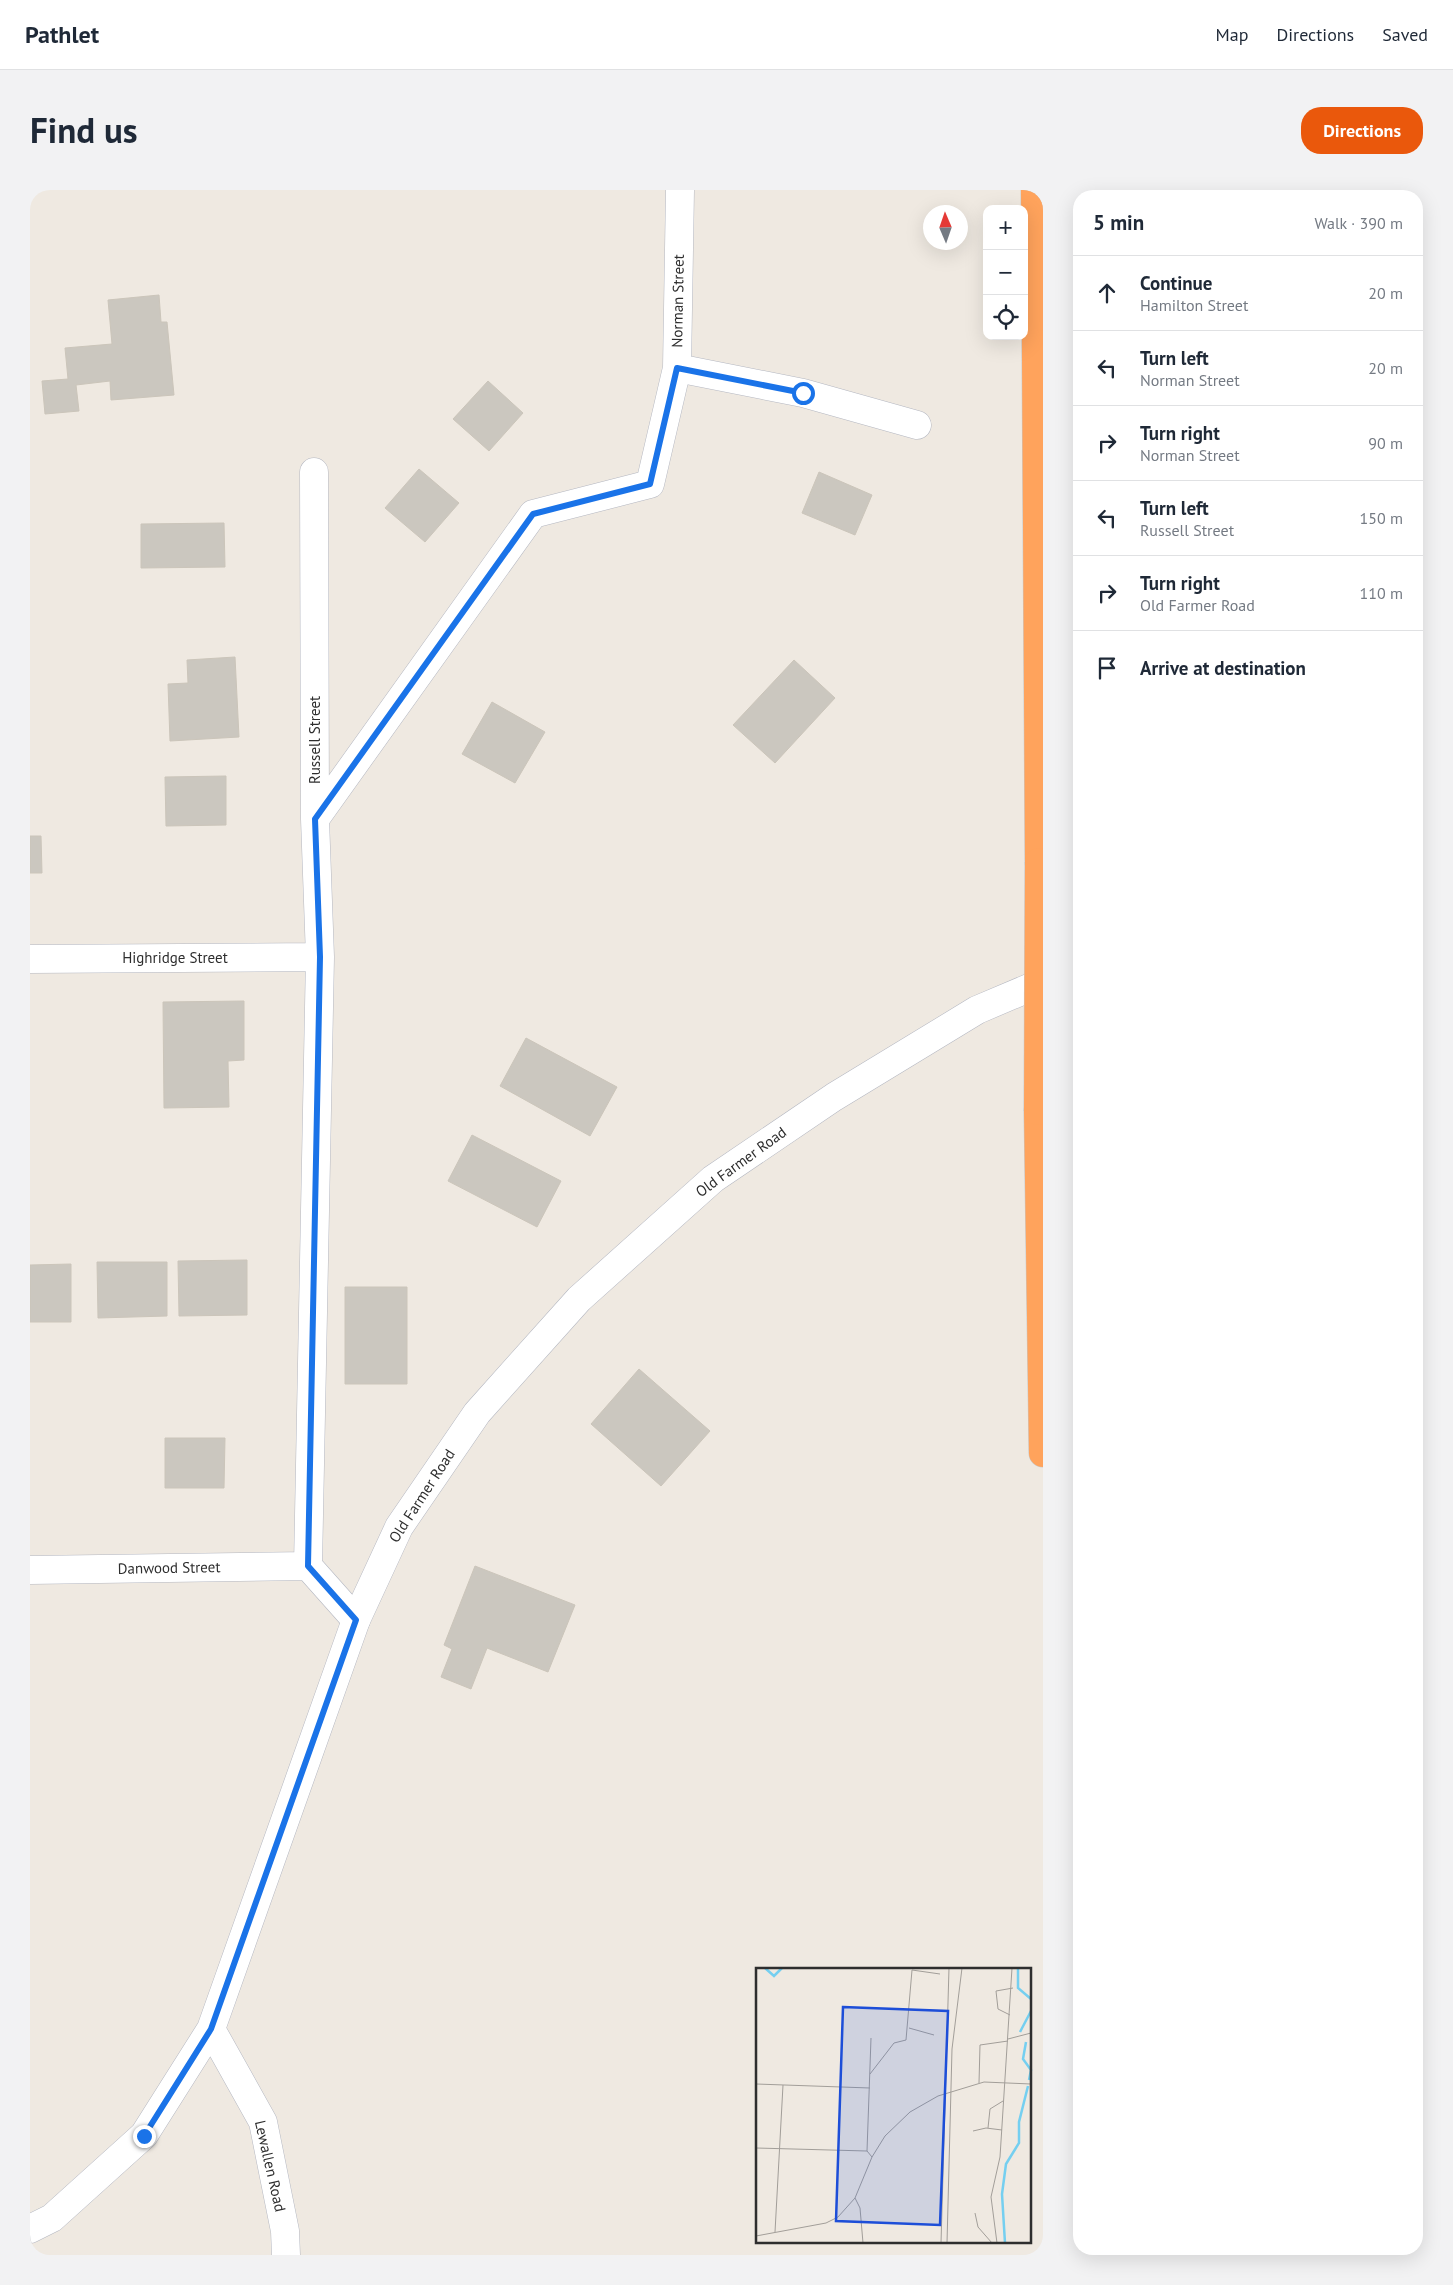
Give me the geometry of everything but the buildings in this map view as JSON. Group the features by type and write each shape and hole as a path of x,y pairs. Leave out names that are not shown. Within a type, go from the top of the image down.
{"highway":[{"path":"1036,190 1039,862 1038,1111 1043,1453"}],"street":[{"name":"Norman Street","path":"315,819 533,514 650,484 677,368 680,190"},
{"path":"677,368 803,393 917,425"},
{"name":"Russell Street","path":"308,1566 320,957 315,819 314,472"},
{"name":"Highridge Street","path":"30,959 320,957"},
{"name":"Old Farmer Road","path":"30,2229 52,2218 144,2136 211,2029 356,1620 399,1527 477,1413 579,1299 721,1173 834,1097 970,1014 1043,982"},
{"path":"308,1566 356,1620"},
{"name":"Danwood Street","path":"30,1570 308,1566"},
{"name":"Lewallen Road","path":"211,2029 263,2122 285,2232 286,2255"}],"route":[{"path":"144,2136 211,2029 356,1620 308,1566 320,957 315,819 533,514 650,484 677,368 803,393"}]}
